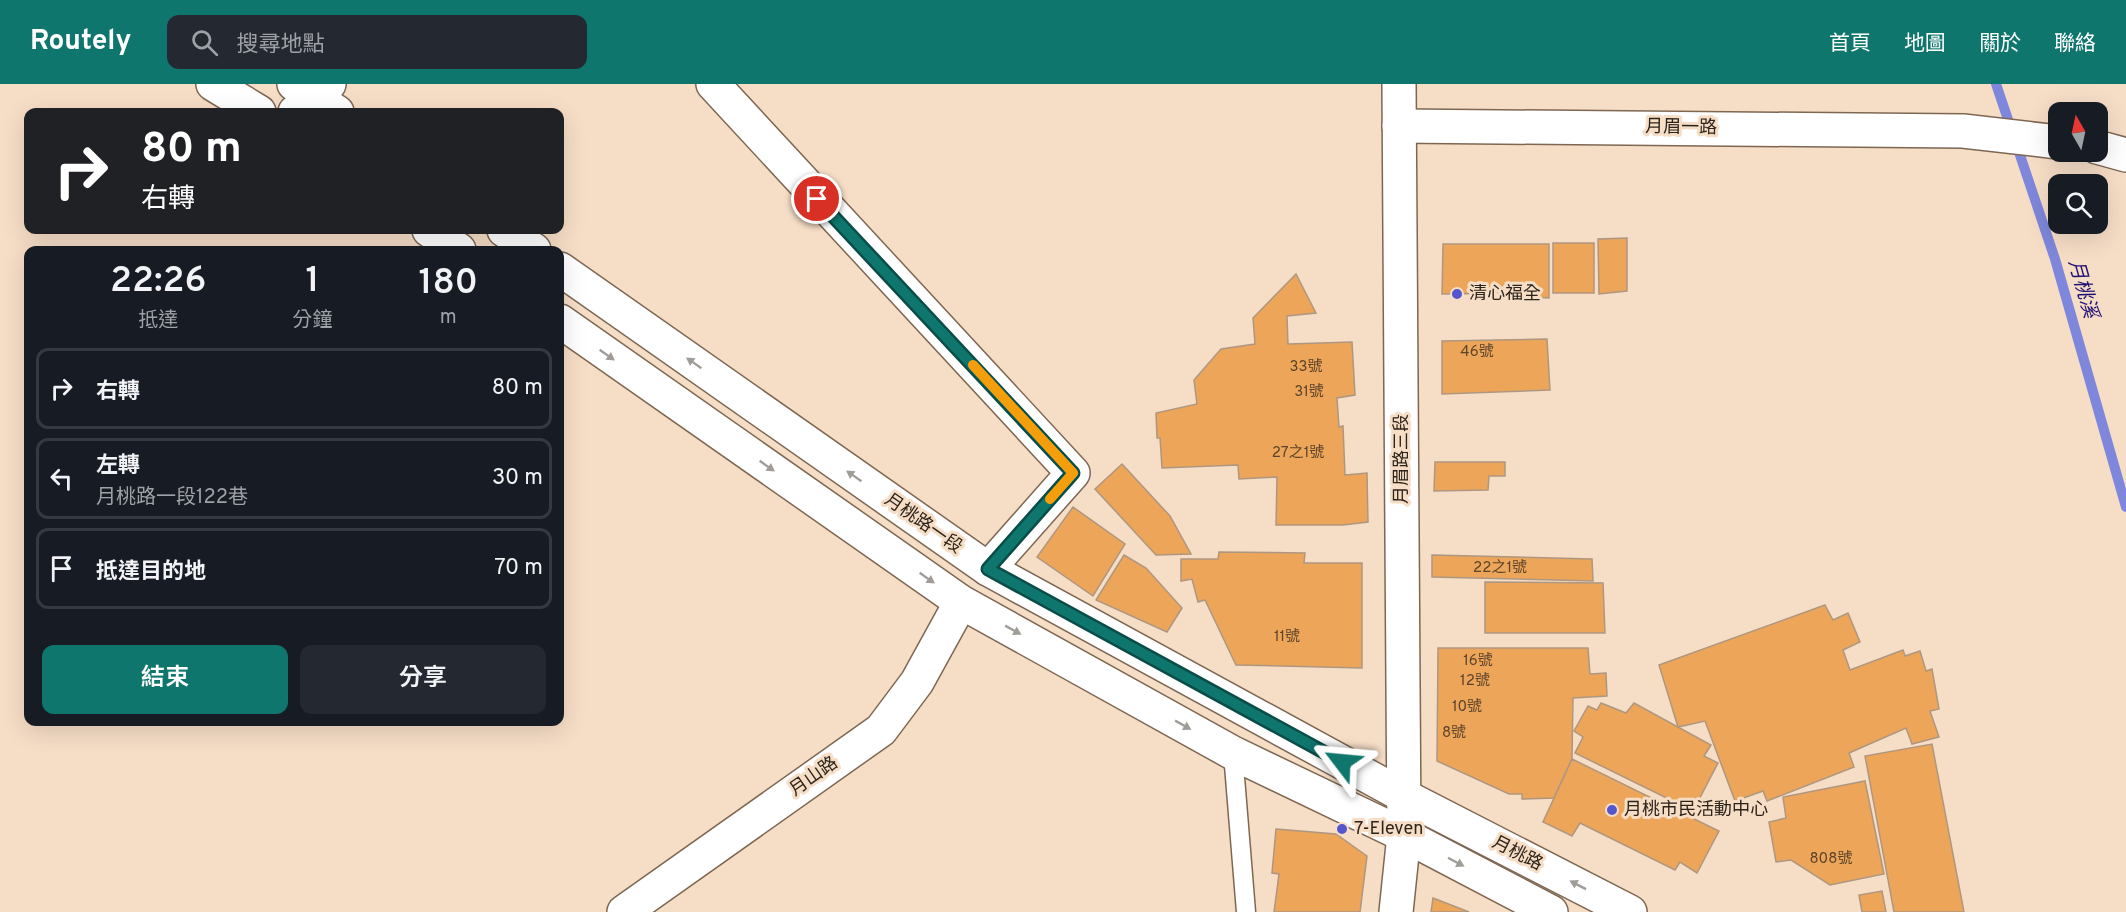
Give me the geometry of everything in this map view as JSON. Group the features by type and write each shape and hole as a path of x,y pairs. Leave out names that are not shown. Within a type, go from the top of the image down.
{"street":[{"path":"213,84 252,108"},
{"name":"月山路","path":"624,912 881,730 917,682 961,602 1073,473 713,84"},
{"name":"月眉路三段","path":"1396,912 1404,835 1399,84"},
{"name":"月眉一路","path":"1399,126 1963,131 2048,141"},
{"path":"2108,150 2126,155"},
{"path":"435,234 453,246"},
{"path":"510,234 528,246"},
{"name":"月桃路一段","path":"564,272 988,569 1404,796"},
{"path":"564,324 961,602 1233,753 1404,835"},
{"name":"月桃路","path":"1404,796 1630,912"},
{"name":"月桃路","path":"1404,835 1551,912"}],"lane":[{"path":"1233,753 1246,912"}],"building":[{"path":"1627,238 1627,291 1599,294 1598,239"},
{"path":"1553,243 1594,243 1594,293 1553,293"},
{"path":"1443,244 1549,244 1549,298 1525,297 1525,293 1442,294"},
{"path":"1296,274 1316,313 1287,316 1288,344 1352,342 1355,395 1337,398 1339,427 1343,426 1345,475 1367,473 1368,522 1343,525 1276,525 1277,477 1239,479 1238,465 1162,468 1156,413 1197,404 1194,380 1221,349 1255,344 1253,318"},
{"path":"1547,339 1550,390 1442,394 1442,341"},
{"path":"1435,462 1505,462 1505,476 1489,476 1488,490 1434,491"},
{"path":"1122,464 1170,516 1191,554 1156,555 1095,489"},
{"path":"1073,507 1125,544 1093,596 1037,557"},
{"path":"1219,552 1305,553 1304,563 1362,563 1362,668 1236,665 1205,600 1198,602 1192,579 1181,581 1181,559 1218,559"},
{"path":"1124,555 1146,568 1182,608 1167,632 1096,600"},
{"path":"1432,555 1592,559 1593,581 1432,577"},
{"path":"1485,582 1603,583 1605,633 1485,633"},
{"path":"1825,605 1833,620 1848,613 1860,642 1843,650 1850,670 1903,650 1905,656 1920,651 1926,671 1932,669 1939,709 1930,711 1939,737 1912,744 1906,728 1849,753 1854,767 1767,801 1763,791 1735,801 1705,721 1678,727 1659,665"},
{"path":"1438,648 1588,648 1590,674 1606,673 1607,696 1573,698 1572,759 1554,798 1522,799 1522,794 1509,794 1437,761"},
{"path":"1601,703 1626,713 1634,703 1711,745 1704,756 1718,763 1693,811 1575,753 1583,737 1574,731 1588,706 1597,710"},
{"path":"1932,744 1964,912 1894,912 1865,756"},
{"name":"月桃市民活動中心","path":"1572,759 1719,831 1697,873 1680,862 1675,870 1580,823 1572,836 1543,822"},
{"path":"1865,781 1884,874 1830,885 1791,860 1776,862 1769,822 1786,818 1783,797"},
{"path":"1276,829 1336,834 1367,856 1360,912 1274,912 1279,874 1272,873"},
{"path":"1882,891 1886,912 1862,912 1859,895"},
{"path":"1433,898 1469,912 1431,912"}],"waterway":[{"name":"月桃溪","path":"1996,84 2055,259 2126,507"}],"slow traffic":[{"path":"973,365 1073,473 1050,499"}],"place":[{"name":"清心福全","path":"1457,294"},
{"name":"月桃市民活動中心","path":"1612,810"},
{"name":"7-Eleven","path":"1342,829"}],"route":[{"path":"817,199 1073,473 988,569 1342,762"}]}
